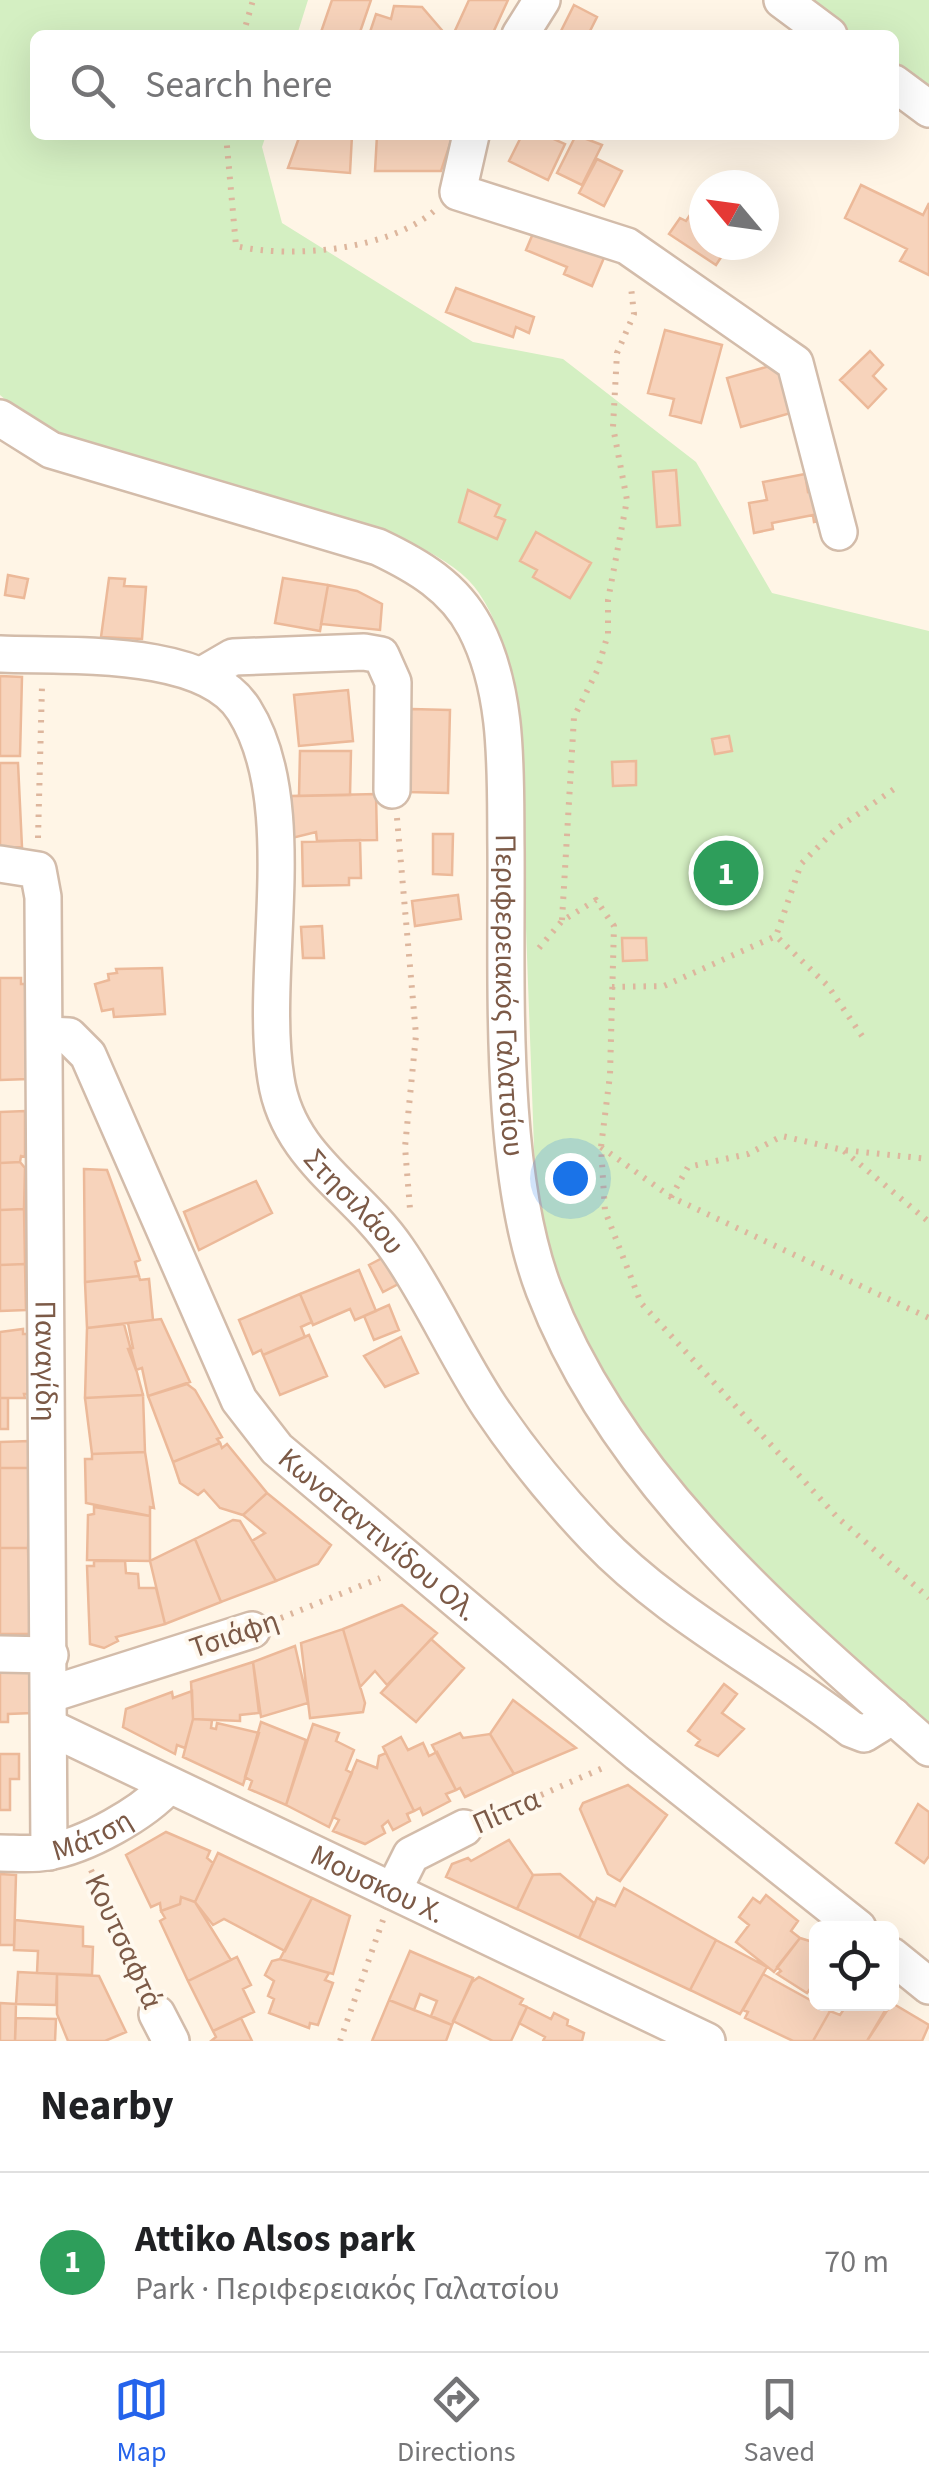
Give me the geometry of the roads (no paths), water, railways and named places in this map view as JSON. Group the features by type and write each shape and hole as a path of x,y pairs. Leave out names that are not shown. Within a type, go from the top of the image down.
{"street":[{"path":"523,30 542,0"},
{"path":"782,0 823,30"},
{"path":"899,87 929,109"},
{"path":"470,140 458,192 626,246 795,363 839,532"},
{"name":"Περιφερειακός Γαλατσίου","path":"0,418 51,450 378,548 412,563 449,589 474,625 493,668 501,720 507,983 518,1168 528,1233 544,1289 572,1350 630,1446 744,1580 929,1748"},
{"path":"202,675 234,658 364,652 381,656 393,682 392,790"},
{"name":"Στησιλάου","path":"0,654 150,663 202,675 243,707 266,760 274,834 272,1030 282,1108 311,1160 395,1246 489,1405 548,1484 638,1578 785,1678 851,1729 864,1734 893,1716"},
{"name":"Παναγίδη","path":"0,864 38,870 43,896 50,1711 64,1847"},
{"name":"Κωνσταντινίδου Ολ.","path":"47,1035 69,1036 88,1054 239,1400 277,1449 638,1753 849,1921"},
{"name":"Τσιάφη","path":"50,1711 252,1630"},
{"path":"0,1654 50,1655"},
{"name":"Μουσκου Χ.","path":"50,1711 169,1784 707,2041"},
{"name":"Μάτση","path":"0,1853 64,1847 148,1808 169,1784"},
{"name":"Πίττα","path":"393,1891 411,1855 464,1828"},
{"path":"899,1962 929,1986"}],"place":[{"name":"Attiko Alsos park","path":"726,873"}]}
